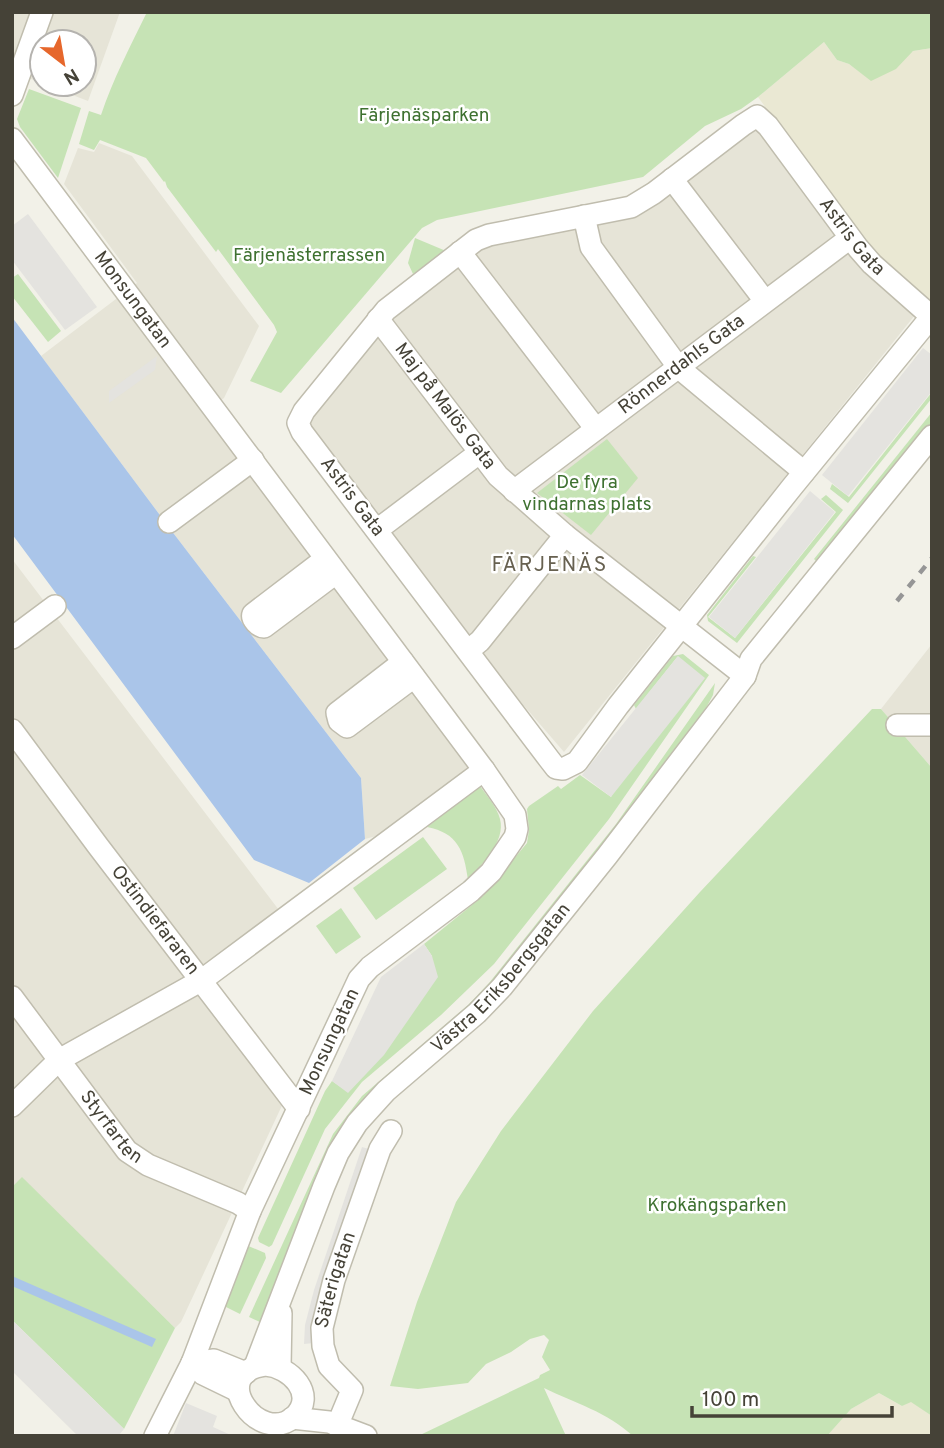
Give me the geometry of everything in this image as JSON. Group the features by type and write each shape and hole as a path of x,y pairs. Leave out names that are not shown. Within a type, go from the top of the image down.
{"street":[{"path":"14,88 42,12"},
{"name":"Astris Gata","path":"757,116 768,126 872,264 932,317 804,472 618,706 577,762 563,769 556,768 298,424 304,411 378,320 401,296 476,240 489,234 631,207 672,179 757,116"},
{"name":"Monsungatan","path":"12,139 484,769 515,815 517,829 515,837 491,872 471,891 370,967 359,979 250,1211 192,1363 155,1436"},
{"path":"672,179 765,301"},
{"path":"584,216 591,247 679,368 804,472"},
{"name":"Rönnerdahls Gata","path":"514,491 850,238"},
{"path":"460,251 596,429"},
{"name":"Maj på Malös Gata","path":"378,320 498,477 565,535 745,676"},
{"name":"Västra Eriksbergsgatan","path":"246,1377 334,1161 357,1123 386,1091 477,1013 502,987 745,676 751,659 932,436"},
{"path":"377,530 479,453"},
{"name":"Västra Eriksbergsgatan","path":"745,676 763,666 769,659 932,454"},
{"path":"169,522 253,460"},
{"path":"469,650 480,641 565,535"},
{"path":"12,638 55,606"},
{"path":"897,725 932,725"},
{"name":"Ostindiefararen","path":"12,730 299,1109"},
{"path":"12,1106 59,1060 202,980 484,769"},
{"name":"Styrfarten","path":"12,997 127,1151 148,1165 238,1203 250,1211"},
{"name":"Säterigatan","path":"333,1424 352,1390 329,1366 323,1346 322,1328 334,1280 380,1149 391,1131"},
{"name":"Västra Eriksbergsgatan","path":"280,1367 282,1290"},
{"path":"192,1363 214,1360 246,1377 280,1367 294,1378 303,1396 302,1404 292,1418"},
{"path":"246,1377 244,1407 254,1418 279,1423 292,1418 333,1424 366,1436"},
{"path":"303,1396 333,1424"}],"shaded area":[{"path":"12,12 120,12 98,73 98,28 28,28 28,78 12,72"},
{"path":"824,42 837,60 849,64 871,80 913,51 932,48 932,299 929,304 871,252 758,97"},
{"path":"758,131 836,235 915,315 564,752 462,634 305,420 391,311 485,241 637,213 749,132"},
{"path":"99,143 132,156 259,326 224,398 206,411 475,768 388,833 365,839 361,778 41,356 137,283 64,184 78,148 94,152"},
{"path":"28,214 97,307 65,330 12,260 12,226"},
{"path":"923,348 932,355 932,391 848,496 822,475"},
{"path":"157,356 155,370 109,403 109,391"},
{"path":"810,491 835,512 735,638 709,617"},
{"path":"12,559 282,914 194,979 285,1099 181,1322 175,1328 22,1178 12,1187"},
{"path":"932,644 932,768 881,709"},
{"path":"678,656 705,678 611,797 582,775"},
{"path":"424,944 432,956 438,977 384,1055 348,1093 332,1081 381,977"},
{"path":"362,1147 372,1150 314,1343 304,1344 305,1325 314,1290"},
{"path":"12,1320 124,1429 118,1436 78,1436 12,1371"},
{"path":"879,1393 902,1406 911,1401 932,1416 932,1436 827,1436 851,1409"},
{"path":"186,1403 217,1416 213,1427 233,1436 173,1436"}],"green space":[{"name":"Färjenäsparken","path":"147,12 932,12 932,48 913,51 896,69 871,81 849,64 837,60 824,42 758,97 741,109 705,126 643,177 437,220 422,228 281,393 250,381 277,332 274,325 218,249 216,252 165,181 146,158 100,140 94,150 79,144 89,111 101,115 116,76"},
{"path":"28,92 28,98 54,98 81,108 58,178 20,127 17,119"},
{"path":"415,238 446,251 413,274 408,263"},
{"path":"18,274 61,331 48,342 12,296 12,278"},
{"path":"932,392 932,398 848,503 830,489 832,484 849,497"},
{"path":"932,412 932,430 821,566 814,559"},
{"name":"De fyra vindarnas plats","path":"607,439 638,478 591,535 537,493"},
{"path":"826,495 843,510 737,643 708,621 707,615 753,556 756,557 708,617 735,638 836,512 821,499"},
{"path":"683,654 709,675 609,819 494,964 441,1015 362,1082 325,1129 272,1245 269,1247 259,1242 258,1238 325,1091 332,1081 348,1092 361,1078 431,960 432,956 424,944 483,896 527,843 529,806 580,775 611,797 678,656 636,709 634,705 673,656"},
{"path":"715,683 713,695 706,708 649,789 496,983 382,1084 264,1324 249,1317 333,1134 362,1096 468,1005 489,983 616,824"},
{"name":"Krokängsparken","path":"872,709 881,709 932,768 932,1416 911,1402 902,1406 879,1393 851,1409 827,1436 633,1436 602,1414 544,1388 566,1436 418,1436 539,1378 550,1370 542,1357 549,1340 544,1335 530,1339 486,1364 468,1383 418,1389 390,1386 417,1302 456,1202 501,1131 593,1011 700,892"},
{"path":"480,786 497,810 501,828 491,852 468,880 458,845 446,834 427,827"},
{"path":"423,837 447,869 376,920 353,888"},
{"path":"341,908 361,937 336,954 316,926"},
{"path":"22,1177 175,1328 124,1429 12,1320 12,1187"},
{"path":"246,1245 265,1253 266,1258 240,1314 224,1306"}],"water":[{"path":"12,317 361,778 365,839 309,883 254,860 12,534"},
{"path":"12,1276 156,1339 152,1347 12,1286"}],"railway":[{"path":"897,601 932,558"}],"district":[{"name":"FÄRJENÄS","path":"550,565"}],"park label":[{"name":"Färjenästerrassen","path":"309,256"}]}
